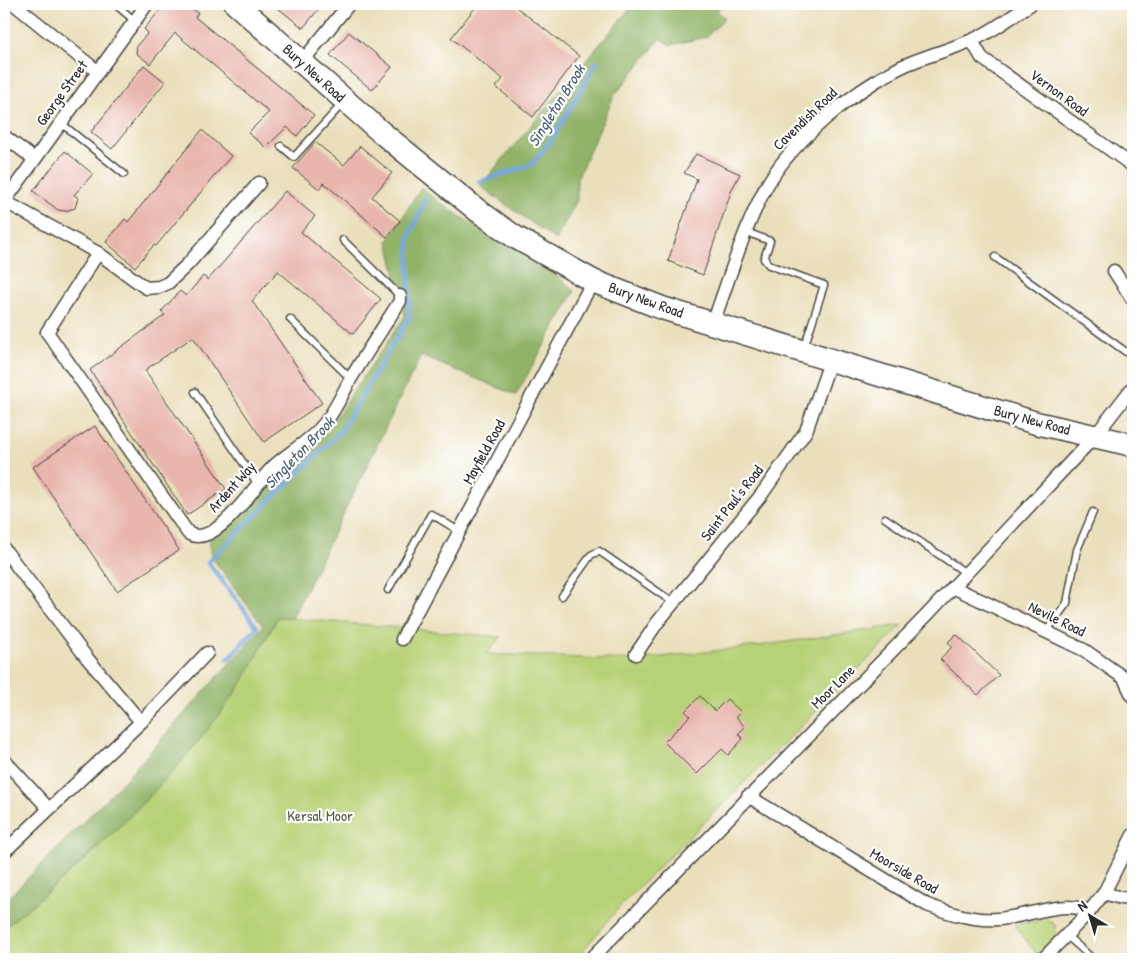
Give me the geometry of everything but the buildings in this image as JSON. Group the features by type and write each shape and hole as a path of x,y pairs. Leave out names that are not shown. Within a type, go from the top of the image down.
{"highway":[{"name":"Bury New Road","path":"236,4 346,100 477,210 515,237 592,281 662,308 1036,423 1133,445"}],"street":[{"path":"14,4 97,71"},
{"name":"George Street","path":"4,202 147,4"},
{"path":"302,62 349,4"},
{"name":"Cavendish Road","path":"713,323 746,232 772,176 836,108 868,85 901,67 972,41 1031,4"},
{"name":"Vernon Road","path":"972,41 982,58 1133,166"},
{"path":"4,136 34,159"},
{"path":"4,202 98,253 146,288 159,287 168,282 188,264 258,183"},
{"name":"Ardent Way","path":"98,253 47,332 188,533 194,537 201,538 212,532 237,511 257,483 273,466 325,424 400,301 400,296"},
{"path":"1114,271 1133,300"},
{"name":"Mayfield Road","path":"402,639 523,416 592,281"},
{"name":"Saint Paul's Road","path":"636,654 674,603 762,494 806,431 830,359"},
{"name":"Moor Lane","path":"591,959 953,587 1095,436 1133,387"},
{"path":"4,548 87,658 141,722"},
{"name":"Nevile Road","path":"953,587 1084,650 1124,678 1133,697"},
{"path":"4,852 141,722 207,653"},
{"path":"4,760 49,810"},
{"name":"Moorside Road","path":"748,796 927,905 962,916 998,920 1068,907 1082,908 1088,912"},
{"path":"1043,959 1104,893 1133,835"},
{"path":"1104,893 1133,899"}],"lane":[{"path":"115,4 135,21"},
{"path":"281,146 294,157 346,100"},
{"path":"60,122 124,174"},
{"path":"746,232 770,241 764,259 769,265 824,285 803,351"},
{"path":"343,240 400,296"},
{"path":"995,257 1133,357"},
{"path":"290,319 351,379"},
{"path":"195,392 257,483"},
{"path":"1046,632 1067,603 1077,550 1093,512"},
{"path":"388,590 431,514 459,531"},
{"path":"885,518 966,573"},
{"path":"562,596 591,555 599,551 674,603"},
{"path":"1066,934 1093,959"}],"green space":[{"path":"634,4 724,4 717,11 725,18 706,37 670,45 661,38 614,96 577,179 577,200 556,240 480,186"},
{"path":"421,187 458,215 539,263 575,291 516,395 421,356 292,618 278,617 233,696 182,761 155,791 97,848 4,928 4,902 124,781 263,626 211,556 208,539 330,426 405,316 388,241"},
{"name":"Kersal Moor","path":"278,617 501,637 486,654 633,660 758,646 903,625 621,905 576,959 4,959 4,928 92,854 234,695"},
{"path":"1046,919 1055,925 1056,936 1038,956 1015,925"}],"waterway":[{"name":"Singleton Brook","path":"479,182 531,165 551,141 597,62"},
{"name":"Singleton Brook","path":"228,659 257,627 208,562 340,432 409,318 409,237 426,199"}]}
